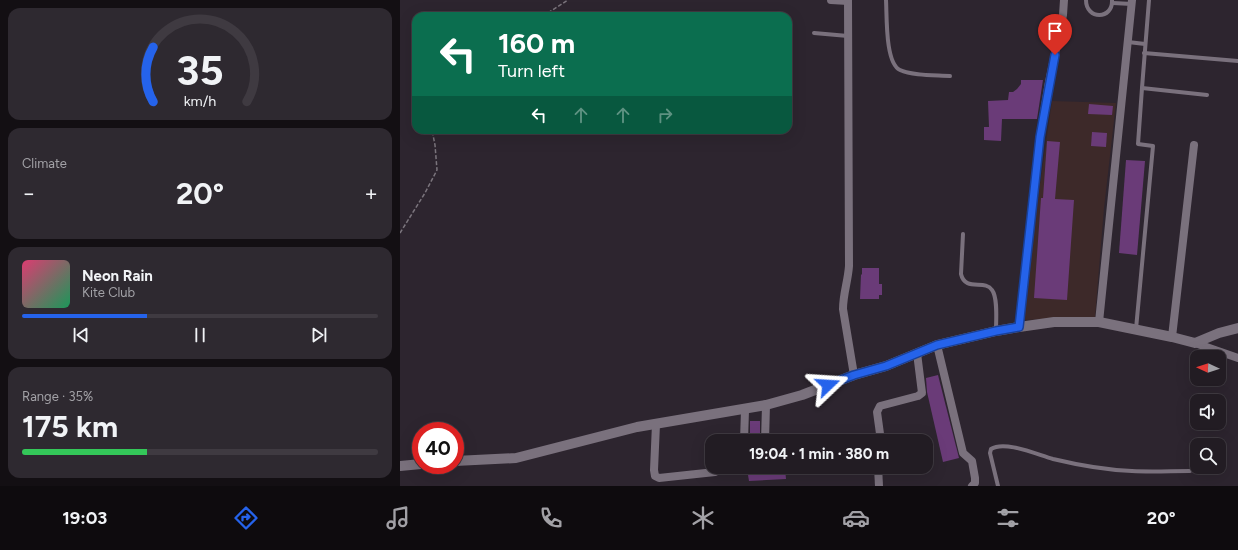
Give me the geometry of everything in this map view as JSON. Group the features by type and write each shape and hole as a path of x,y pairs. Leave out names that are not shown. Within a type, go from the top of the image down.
{"street":[{"path":"831,0 848,1 849,266 843,298 843,309 854,375"},
{"path":"1019,327 1040,137 1049,82 1063,15 1064,0"},
{"path":"1099,322 1132,2"},
{"path":"1172,337 1194,144"},
{"path":"464,461 516,458 637,427 745,410 802,395 854,375 886,366 937,345 996,331 1054,322 1099,322 1136,329 1195,343 1238,358"},
{"path":"1195,343 1219,333 1238,328"},
{"path":"937,345 963,453 972,461 975,478 975,484 972,486"},
{"path":"880,434 877,412 880,406 918,396 922,393 917,353"},
{"path":"765,434 766,405"},
{"path":"744,434 745,410"},
{"path":"656,424 655,476 659,478 705,473"},
{"path":"400,466 412,465"},
{"path":"878,474 879,486"}],"lane":[{"path":"886,0 889,52 893,64 899,70 909,73 950,76"},
{"path":"1086,0 1090,12 1098,15 1106,13 1109,10 1112,1 1132,2"},
{"path":"1136,329 1153,146 1138,144 1149,0"},
{"path":"814,33 848,36"},
{"path":"1128,42 1145,44"},
{"path":"1144,53 1238,61"},
{"path":"1142,88 1207,95"},
{"path":"963,234 962,279 968,283 988,286 991,288 995,296 996,331"},
{"path":"998,486 990,453 991,449 998,446 1015,448 1053,459 1130,471 1190,471"}],"path":[{"path":"549,12 568,0"},
{"path":"400,233 425,193 437,170 433,134"}],"shaded area":[{"path":"1052,101 1116,103 1104,208 1095,317 1024,320 1035,219"}],"building":[{"path":"1021,80 1043,80 1037,119 1002,119 1001,141 984,140 984,127 989,127 988,101 1008,100 1009,92 1013,92 1017,89 1021,84"},
{"path":"1089,104 1113,106 1112,115 1088,114"},
{"path":"1092,132 1107,133 1106,147 1091,146"},
{"path":"1047,141 1060,142 1055,199 1074,200 1067,300 1034,298 1041,198 1043,198"},
{"path":"1126,160 1145,161 1137,255 1119,253"},
{"path":"862,268 879,268 879,284 882,284 882,295 879,295 879,299 860,299"},
{"path":"938,375 959,458 943,462 927,392 926,378"},
{"path":"750,421 760,421 760,434 750,434"},
{"path":"748,474 786,474 786,479 749,481"}],"route":[{"path":"828,385 854,375 886,366 937,345 1019,327 1040,137 1055,55"}]}
